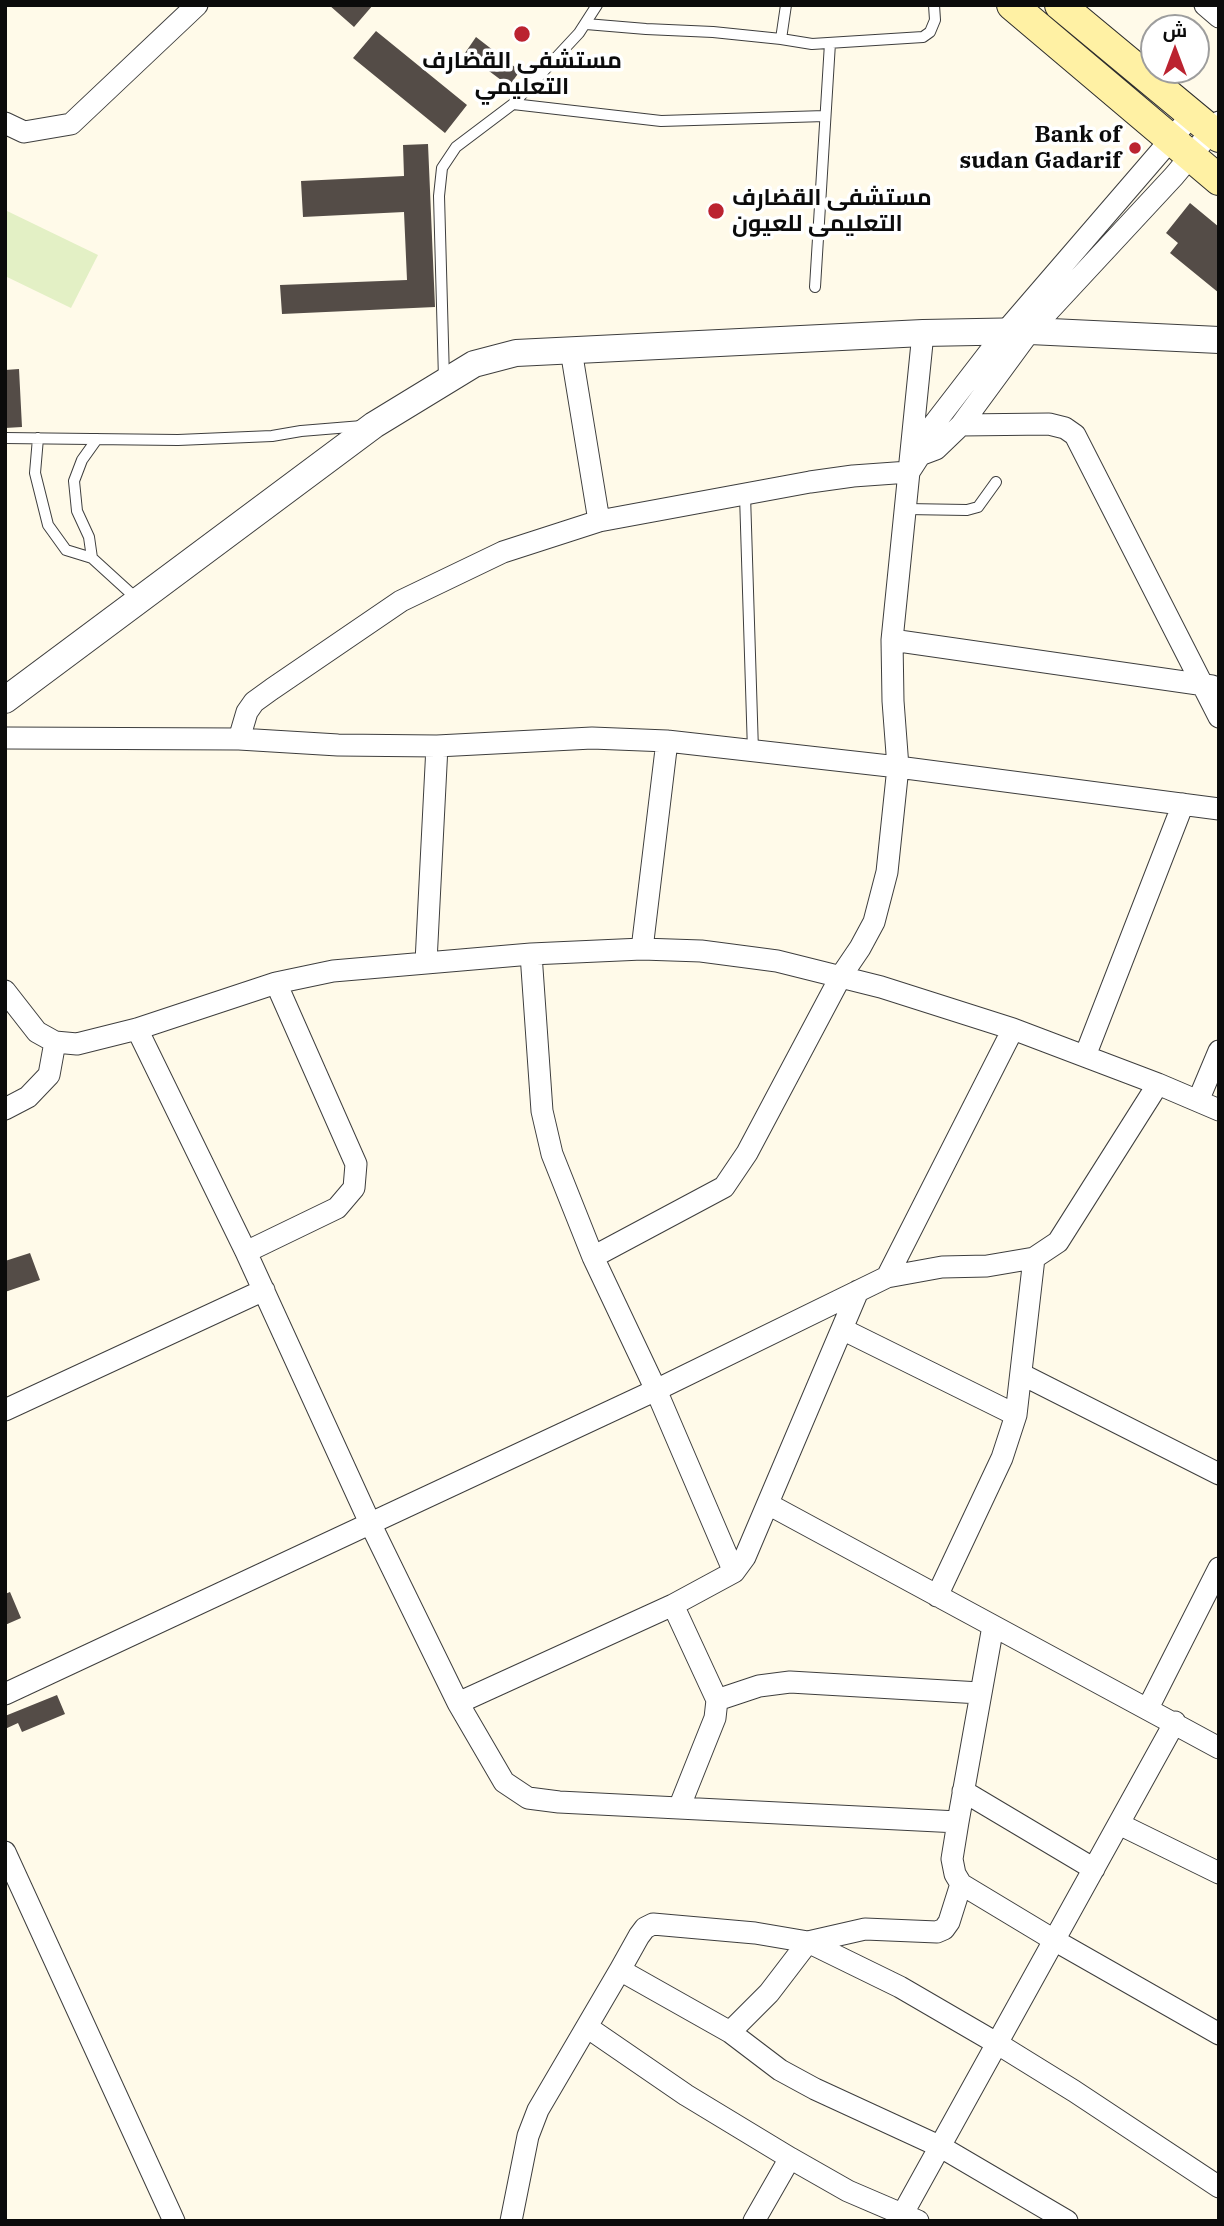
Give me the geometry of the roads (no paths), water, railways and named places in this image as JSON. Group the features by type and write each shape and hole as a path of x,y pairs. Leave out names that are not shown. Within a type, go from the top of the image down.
{"main road":[{"path":"1012,5 1219,180"},
{"path":"1065,7 1210,126"}],"street":[{"path":"5,123 24,132 71,124 175,13 197,5"},
{"path":"1205,5 1219,17"},
{"path":"593,1257 724,1187 747,1153 841,975 874,922 887,872 898,767 892,640 906,509 915,464 924,437 1180,148 1210,126"},
{"path":"239,739 247,712 254,702 401,601 503,552 599,521 915,464 936,449 961,425 1018,332"},
{"path":"5,700 374,425 474,364 516,353 923,333 1018,332 1219,340"},
{"path":"915,464 923,333"},
{"path":"571,350 599,521"},
{"path":"961,425 1049,424 1065,428 1074,435 1211,686 1219,717"},
{"path":"892,640 1211,686"},
{"path":"5,738 239,739 338,745 436,746 592,738 667,741 898,767 1219,809"},
{"path":"642,949 667,741"},
{"path":"426,962 436,746"},
{"path":"1085,1056 1183,804"},
{"path":"5,991 37,1032 55,1042 77,1044 137,1029 276,983 332,971 531,954 642,949 701,951 777,961 841,975 1013,1029 1219,1110"},
{"path":"531,954 542,1111 552,1154 593,1257 656,1390 734,1572"},
{"path":"246,1252 337,1208 354,1188 356,1164 276,983"},
{"path":"137,1029 246,1252 370,1522 458,1703 504,1782 528,1798 559,1802 958,1822"},
{"path":"887,1277 1013,1029"},
{"path":"5,1109 29,1097 49,1075 55,1042"},
{"path":"1198,1101 1219,1051"},
{"path":"5,1694 656,1390 887,1277 942,1267 987,1266 1034,1258 1058,1242 1158,1084"},
{"path":"937,1595 1002,1458 1016,1415 1034,1258"},
{"path":"5,1410 264,1290"},
{"path":"458,1703 673,1605 734,1572 745,1557 858,1291"},
{"path":"842,1329 1016,1415"},
{"path":"1021,1374 1219,1475"},
{"path":"768,1504 1219,1748"},
{"path":"1148,1708 1219,1568"},
{"path":"673,1605 717,1700 715,1718 679,1808"},
{"path":"993,1626 952,1859 955,1874 961,1884 1219,2034"},
{"path":"717,1700 759,1686 790,1682 980,1693"},
{"path":"587,2028 687,2095 790,2158 848,2191 910,2218 941,2147 1175,1722"},
{"path":"963,1791 1094,1869"},
{"path":"1119,1824 1219,1873"},
{"path":"5,1852 174,2221"},
{"path":"730,2032 769,1993 808,1942 866,1929 937,1932 944,1929 949,1922 961,1884"},
{"path":"511,2221 528,2136 538,2110 639,1936 645,1927 653,1924 755,1933 808,1942 900,1987 998,2044 1219,2187"},
{"path":"620,1970 730,2032 780,2070 941,2147 1067,2221"},
{"path":"754,2221 790,2158"}],"lane":[{"path":"444,380 439,197 442,168 456,147 513,104 586,24 597,5"},
{"path":"781,39 786,5"},
{"path":"586,24 713,32 812,44 923,37 930,32 935,20 934,5"},
{"path":"815,287 830,43"},
{"path":"513,104 661,121 825,116"},
{"path":"5,438 178,440 272,436 374,425"},
{"path":"38,438 35,473 48,525 65,550 92,558 139,601"},
{"path":"92,558 89,537 77,511 74,481 82,460 97,439"},
{"path":"906,509 967,510 978,507 996,482"},
{"path":"745,495 753,751"}],"place":[{"name":"مستشفى القضارف التعليمي","path":"522,34"},
{"name":"Bank of sudan Gadarif","path":"1135,148"},
{"name":"مستشفى القضارف التعليمى للعيون","path":"716,211"}]}
